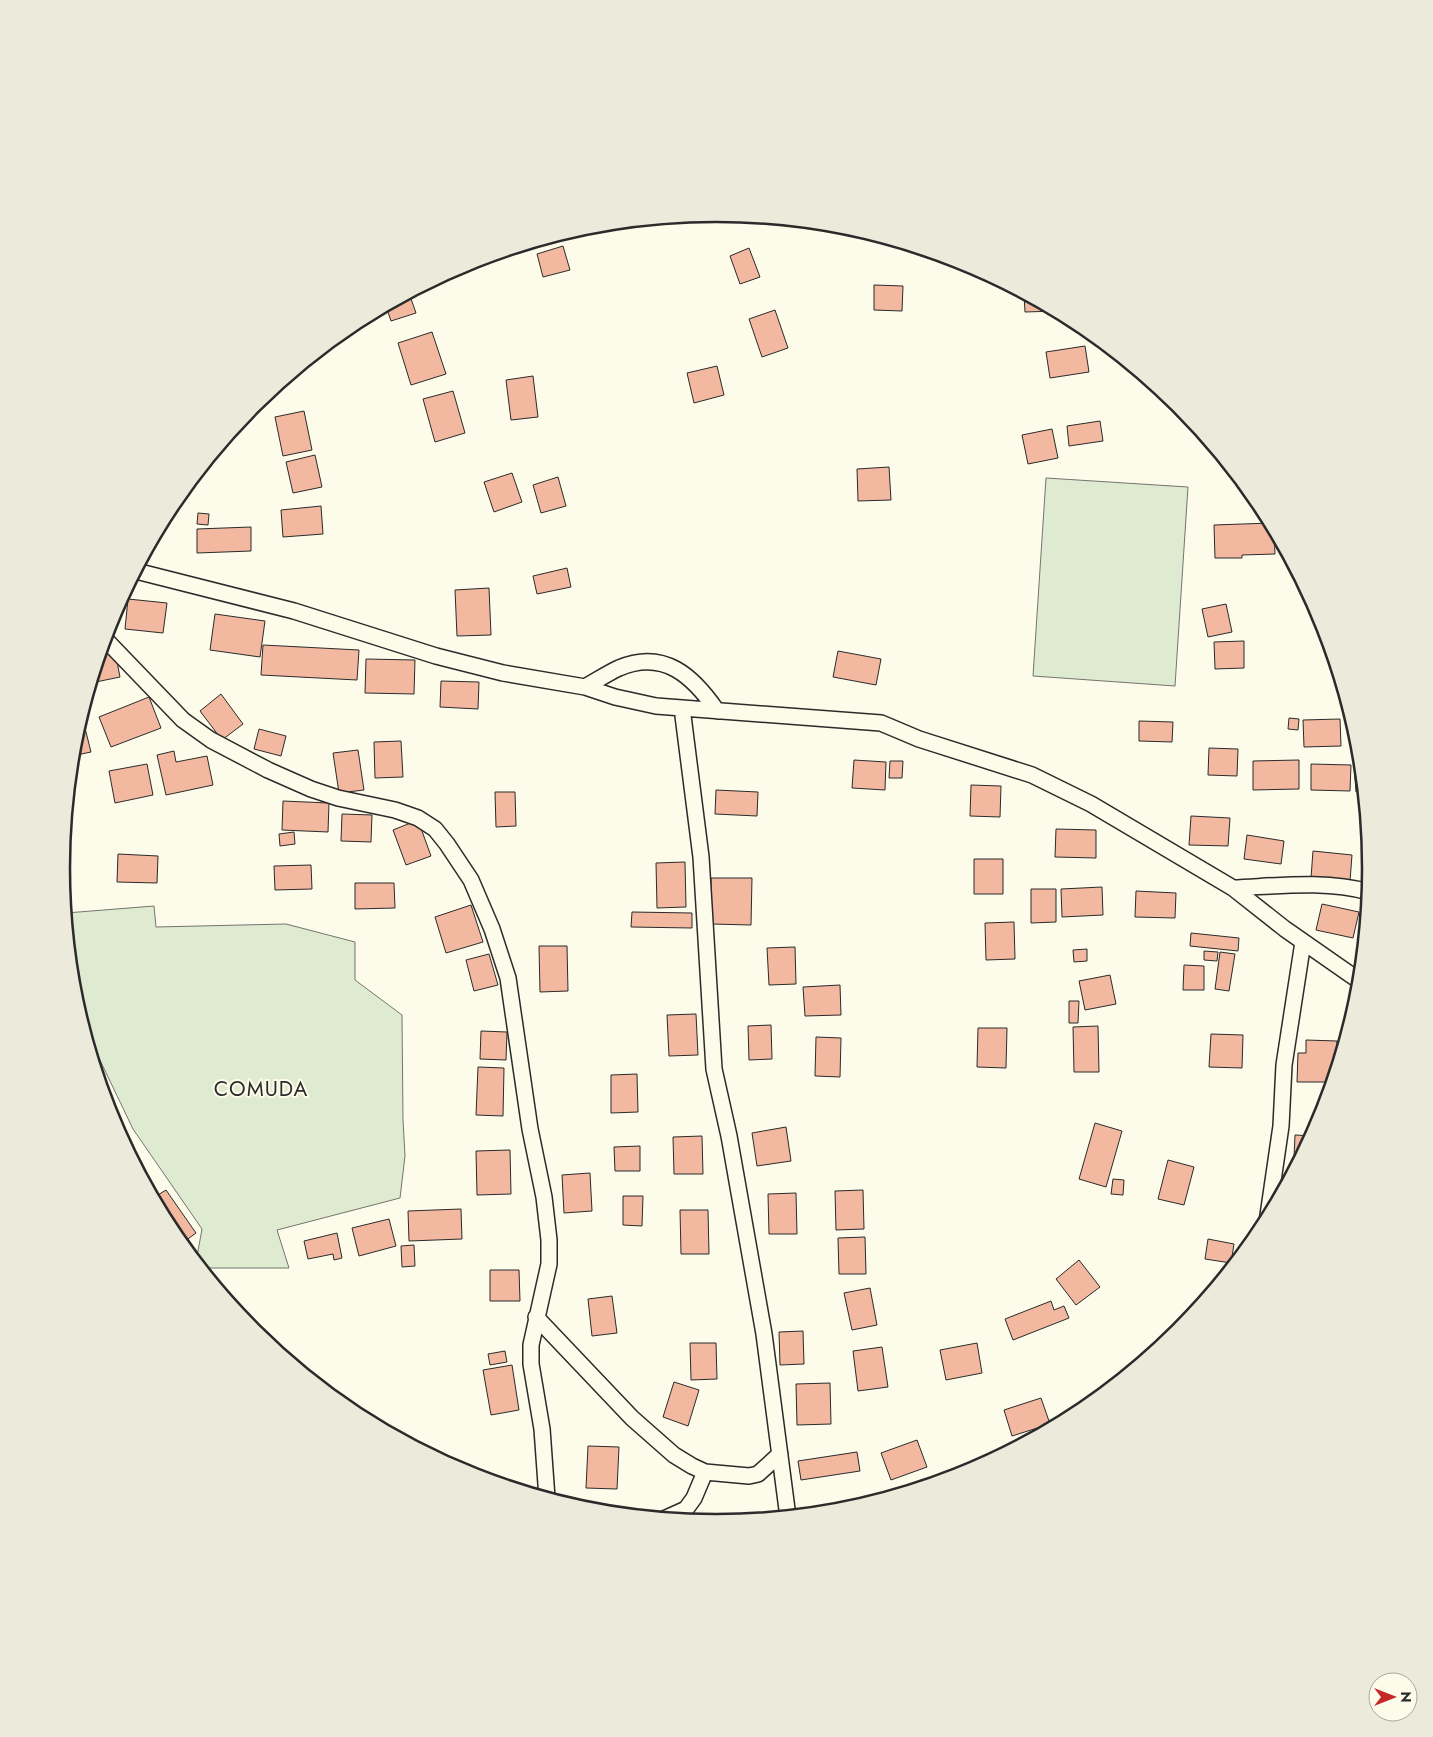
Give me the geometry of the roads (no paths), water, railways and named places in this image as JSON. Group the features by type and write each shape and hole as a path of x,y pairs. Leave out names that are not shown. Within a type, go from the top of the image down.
{"street":[{"path":"142,573 294,611 436,656 503,672 585,687 615,697 656,706 881,723 919,739 1032,775 1091,804 1233,888 1303,942 1354,977"},
{"path":"110,644 183,720 211,740 268,770 311,789 338,798 395,810 418,818 435,829 471,880 492,929 508,978 530,1129 544,1197 549,1240 549,1264 536,1316 531,1345 531,1364 542,1429 546,1492"},
{"path":"585,687 620,668 645,662 662,663 692,680 703,691 717,711"},
{"path":"682,708 701,857 714,1069 729,1136 764,1334 787,1511"},
{"path":"1233,888 1312,884 1362,890"},
{"path":"1280,1184 1284,1066 1303,942"},
{"path":"536,1316 632,1418 674,1455 692,1466 706,1472 749,1476 758,1474 780,1454"},
{"path":"675,1514 686,1509 694,1498 706,1472"}],"district":[{"name":"COMUDA","path":"261,1089"}]}
